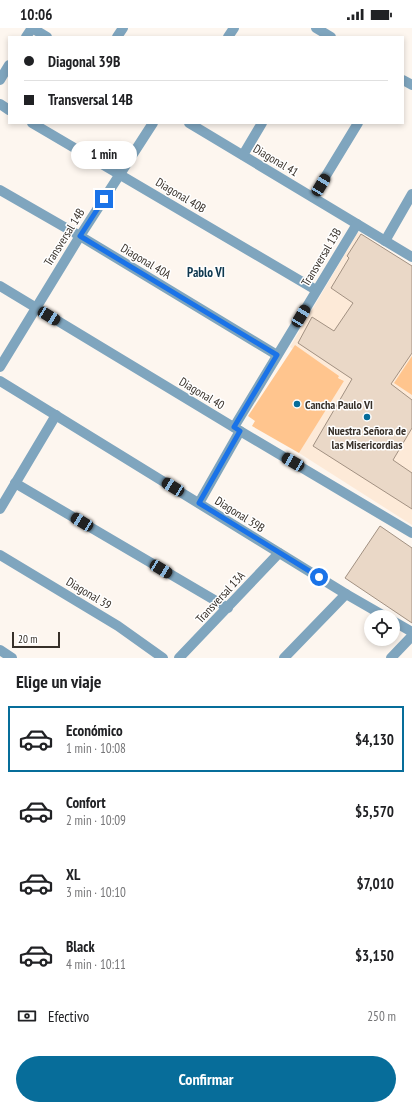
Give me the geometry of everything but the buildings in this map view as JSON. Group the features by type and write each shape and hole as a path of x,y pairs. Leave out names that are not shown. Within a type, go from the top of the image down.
{"street":[{"path":"32,28 45,36"},
{"path":"317,31 329,36"},
{"path":"0,80 8,67"},
{"name":"Diagonal 40B","path":"34,124 316,290"},
{"name":"Transversal 14B","path":"0,367 80,236 152,124"},
{"name":"Diagonal 41","path":"191,124 412,257"},
{"path":"243,155 261,124"},
{"path":"313,197 357,124"},
{"name":"Diagonal 40A","path":"0,190 80,236 277,355"},
{"path":"385,241 412,194"},
{"name":"Transversal 13B","path":"199,503 277,355 356,224"},
{"name":"Diagonal 40","path":"0,286 412,533"},
{"name":"Diagonal 39B","path":"0,381 374,610"},
{"path":"0,509 56,415"},
{"path":"15,484 228,608"},
{"name":"Transversal 13A","path":"179,658 279,553"},
{"name":"Diagonal 39","path":"0,555 118,626 162,658"},
{"path":"284,658 346,594"},
{"path":"400,625 412,632"},
{"path":"391,658 412,636"},
{"path":"0,650 12,658"}],"shaded area":[{"name":"Nuestra Señora de las Misericordias","path":"358,232 412,266 412,525 299,453 344,381 290,347"},
{"name":"Cancha Paulo VI","path":"295,345 344,381 299,453 252,426 255,421 248,416"},
{"path":"412,356 412,395 394,383"}],"place":[{"name":"Cancha Paulo VI","path":"297,404"},
{"name":"Nuestra Señora de las Misericordias","path":"367,417"}],"district":[{"name":"Pablo VI","path":"206,272"}],"route":[{"path":"104,199 80,236 277,355 234,427 240,431 199,503 319,577"}]}
